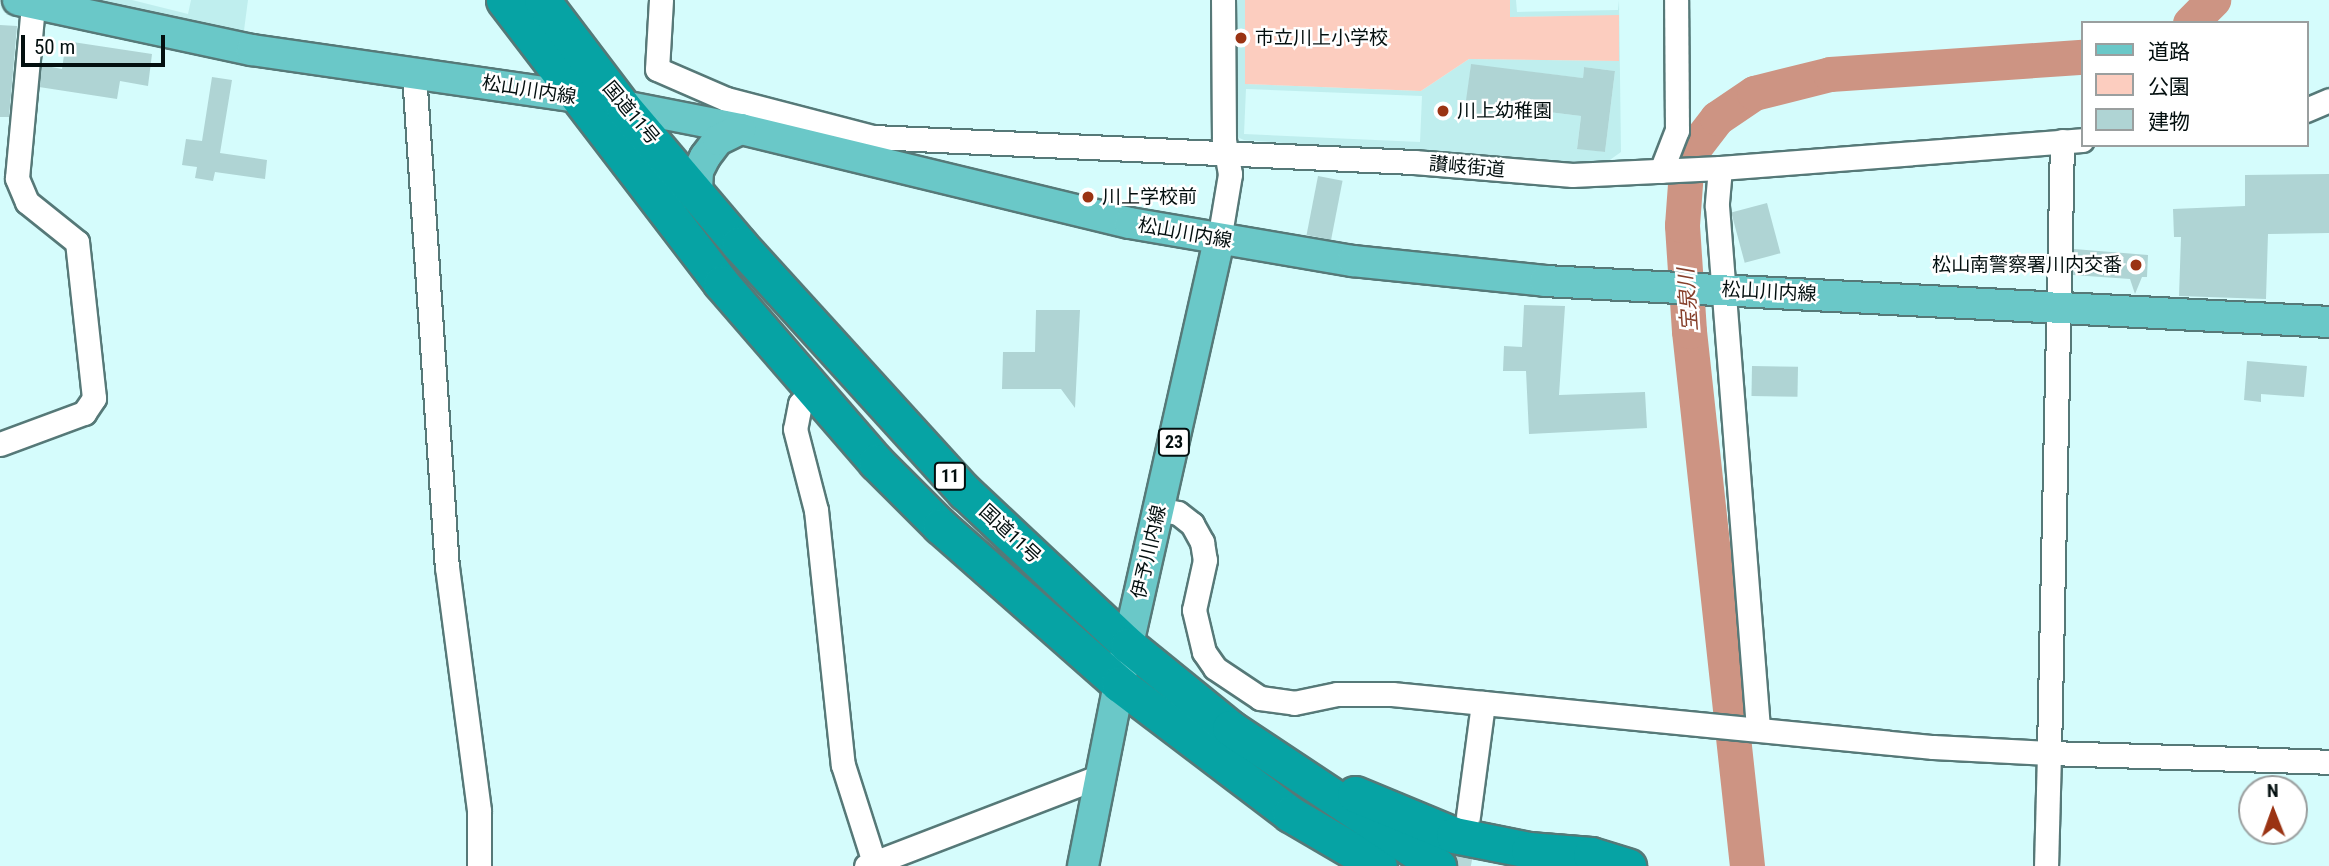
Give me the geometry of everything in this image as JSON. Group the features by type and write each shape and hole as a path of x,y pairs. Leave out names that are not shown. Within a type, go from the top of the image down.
{"highway":[{"name":"国道11号","path":"504,0 721,283 812,390 940,526 1119,684 1290,814 1379,866"},
{"name":"国道11号","path":"542,0 623,107 842,361 965,492 1128,645 1230,728 1438,866"},
{"path":"1308,780 1346,790 1454,835 1529,850 1591,855 1628,866"},
{"path":"1290,814 1311,840 1353,866"}],"main road":[{"name":"松山川内線","path":"26,2 225,45 578,97 741,129 872,148 1130,223 1219,240 1475,276 2329,322"},
{"path":"697,190 698,171 705,157 718,140 741,129"},
{"name":"伊予川内線","path":"1083,866 1119,684 1219,240"}],"street":[{"name":"讃岐街道","path":"661,0 657,69 726,99 872,148 1227,153 1572,175 1717,169 2072,140"},
{"path":"1219,240 1230,174 1227,153 1223,0"},
{"path":"1665,171 1677,122 1676,0"},
{"path":"0,444 85,413 94,398 77,242 27,202 18,178 26,2"},
{"path":"414,73 447,567 479,811 479,866"},
{"path":"2308,109 2329,100"},
{"path":"2046,866 2061,306 2072,140"},
{"path":"1717,169 1719,290 1754,727"},
{"path":"812,390 800,404 795,429 816,510 843,765 870,864 1103,775"},
{"path":"1159,509 1178,513 1192,524 1202,542 1206,560 1194,610 1204,652 1215,668 1260,698 1294,704 1362,693 1754,727 1933,747 2329,762"},
{"path":"1468,816 1483,703"}],"shaded area":[{"path":"50,0 132,0 188,14 191,0 248,0 243,38"},
{"name":"川上幼稚園","path":"1236,0 1245,0 1246,84 1421,91 1469,59 1619,61 1618,16 1510,17 1510,0 1516,0 1517,12 1618,10 1619,0 1621,152 1607,162 1589,165 1244,140 1237,137","holes":["1471,65 1583,78 1584,67 1615,71 1605,152 1577,148 1581,116 1509,107 1507,120 1465,115","1246,89 1422,96 1420,142 1244,134"]}],"green space":[{"path":"1245,0 1510,0 1510,17 1619,15 1619,61 1469,59 1421,91 1245,84"}],"building":[{"path":"0,25 17,26 9,117 0,117"},
{"path":"66,41 152,54 148,86 120,81 117,99 39,87 41,65 62,69"},
{"path":"1471,64 1583,78 1584,67 1615,71 1605,152 1577,149 1581,116 1509,107 1507,120 1464,115"},
{"path":"212,77 232,80 220,153 267,160 265,179 215,172 213,181 195,178 197,167 182,165 186,139 202,141"},
{"path":"2329,174 2329,233 2268,234 2266,299 2179,296 2181,237 2174,237 2173,209 2245,206 2245,175"},
{"path":"1318,176 1343,181 1331,240 1307,235"},
{"path":"1767,203 1780,253 1745,263 1731,213"},
{"path":"2074,249 2148,255 2147,277 2142,277 2135,294 2130,279 2073,275"},
{"path":"1524,305 1565,306 1559,395 1645,392 1647,428 1529,434 1526,371 1503,371 1504,346 1522,347"},
{"path":"1036,310 1080,310 1075,408 1061,389 1002,389 1003,352 1035,352"},
{"path":"2247,361 2307,366 2304,397 2261,394 2261,402 2244,400"},
{"path":"1752,366 1798,367 1797,397 1751,396"}],"waterway":[{"name":"宝泉川","path":"2192,21 2213,0"},
{"name":"宝泉川","path":"1747,866 1689,331 1682,225 1687,157 1717,118 1754,93 1830,74 2080,57"}],"tunnel":[{"path":"1459,866 1467,826"}],"place":[{"name":"市立川上小学校","path":"1241,38"},
{"name":"川上幼稚園","path":"1443,111"},
{"name":"川上学校前","path":"1088,197"},
{"name":"松山南警察署川内交番","path":"2136,265"}]}
